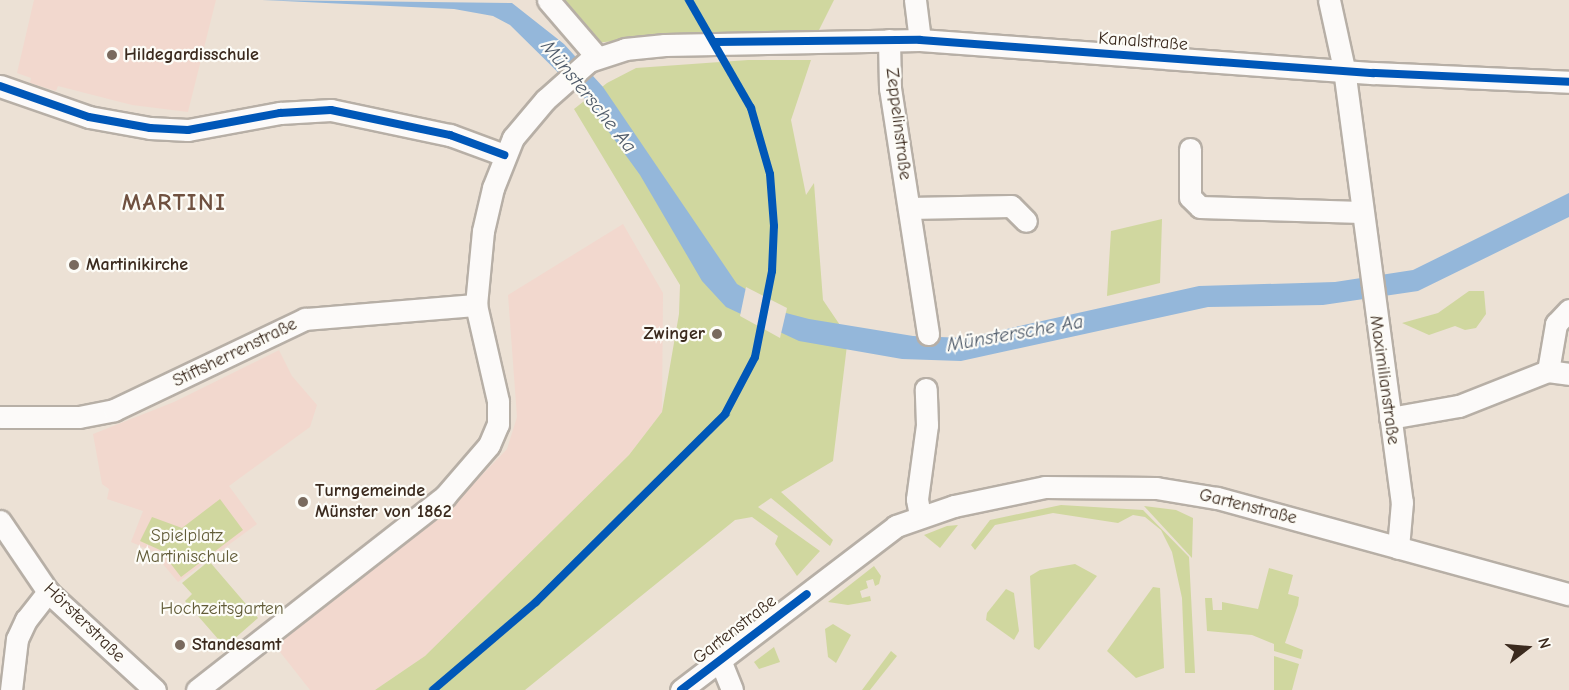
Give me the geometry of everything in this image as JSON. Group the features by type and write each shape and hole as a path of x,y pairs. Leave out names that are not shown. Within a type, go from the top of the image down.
{"street":[{"path":"197,690 304,604 445,496 489,445 498,424 498,401 476,305 483,231 504,155 529,117 565,79 590,61 548,0"},
{"path":"915,0 920,40"},
{"name":"Maximilianstraße","path":"1329,0 1344,69 1369,274 1402,502 1398,548"},
{"name":"Zeppelinstraße","path":"889,40 890,88 928,334"},
{"name":"Kanalstraße","path":"590,61 624,49 675,44 920,40 1344,69 1374,74 1569,82"},
{"path":"0,86 89,117 150,129 199,128 280,113 331,110 450,135 504,155"},
{"path":"1190,149 1190,197 1200,207 1361,212"},
{"path":"909,208 1011,206 1026,221"},
{"name":"Stiftsherrenstraße","path":"0,417 79,417 114,410 305,320 476,305"},
{"path":"1390,418 1476,401 1559,372 1556,324 1569,310"},
{"path":"920,515 917,499 927,425 926,389"},
{"name":"Gartenstraße","path":"681,690 872,542 920,515 1045,487 1156,488 1217,498 1569,594"},
{"name":"Hörsterstraße","path":"0,521 48,592 155,690"},
{"path":"11,690 17,639 26,620 48,592"},
{"path":"720,660 732,690"}],"shaded area":[{"name":"Hildegardisschule","path":"34,0 216,0 188,112 132,105 58,86 56,91 30,83 31,78 17,73"},
{"path":"623,224 663,293 662,412 629,455 425,656 375,690 310,690 273,643 454,504 507,449 517,417 508,295"},
{"path":"279,350 292,376 317,405 310,427 229,486 257,524 178,582 152,551 131,542 143,511 107,499 109,489 102,484 93,434 174,402"}],"green space":[{"path":"557,0 834,0 819,30 681,33 588,44"},
{"path":"748,60 811,60 791,120 806,195 814,183 823,300 848,337 833,461 781,492 833,540 830,546 771,498 758,507 820,551 797,576 775,544 778,536 752,517 735,520 525,690 375,690 425,656 629,455 662,412 679,314 680,285 574,109 607,83 636,68"},
{"path":"1162,219 1160,283 1107,296 1111,231"},
{"path":"1469,291 1484,291 1486,314 1476,328 1465,330 1455,326 1429,335 1402,323 1438,313"},
{"name":"Spielplatz Martinischule","path":"220,499 243,530 181,577 160,550 140,541 152,517 182,528"},
{"path":"1061,505 1143,510 1189,557 1195,673 1185,673 1182,598 1172,552 1161,530 1145,517 1133,515 1118,523 1053,513 995,525 975,550 971,545 990,520"},
{"path":"1144,506 1176,510 1193,518 1192,558"},
{"path":"958,525 940,548 924,535 947,526"},
{"name":"Hochzeitsgarten","path":"209,561 258,618 225,647 185,601 192,594 182,583"},
{"path":"1075,564 1097,576 1039,650 1034,647 1030,576 1040,570"},
{"path":"874,566 881,576 879,584 875,586 873,579 866,581 868,588 860,591 862,598 870,596 871,601 848,605 828,602"},
{"path":"1269,568 1293,575 1288,594 1299,597 1285,643 1303,650 1301,659 1274,651 1274,644 1252,635 1207,631 1205,598 1212,598 1213,610 1222,610 1222,602 1258,609"},
{"path":"1153,587 1160,588 1164,668 1136,678 1107,651"},
{"path":"1006,589 1014,593 1019,631 1014,640 986,620 987,613"},
{"path":"833,624 851,635 836,663 828,657 825,629"},
{"path":"774,647 780,662 759,669 754,662"},
{"path":"891,651 897,656 870,690 862,690"},
{"path":"1274,656 1299,664 1292,690 1274,690"}],"water":[{"name":"Münstersche Aa","path":"262,0 512,3 564,44 603,87 737,284 786,313 809,319 913,336 966,338 1199,286 1335,282 1413,270 1569,193 1569,217 1418,291 1323,305 1208,307 961,361 902,359 799,341 726,307 702,281 640,175 585,99 510,25 493,16 454,9"}],"pier":[{"path":"746,287 787,308 780,338 740,316"}],"cycle path":[{"path":"433,690 536,602 725,414 755,357 772,271 774,226 770,174 751,108 689,0"},
{"path":"715,42 920,40 1374,73 1569,82"},
{"path":"0,86 89,117 150,128 188,130 280,113 331,110 450,135 504,155"},
{"path":"681,690 807,594"}],"place":[{"name":"Hildegardisschule","path":"112,55"},
{"name":"Martinikirche","path":"74,265"},
{"name":"Zwinger","path":"717,334"},
{"name":"Turngemeinde Münster von 1862","path":"303,502"},
{"name":"Standesamt","path":"180,645"}],"district":[{"name":"MARTINI","path":"174,203"}]}
